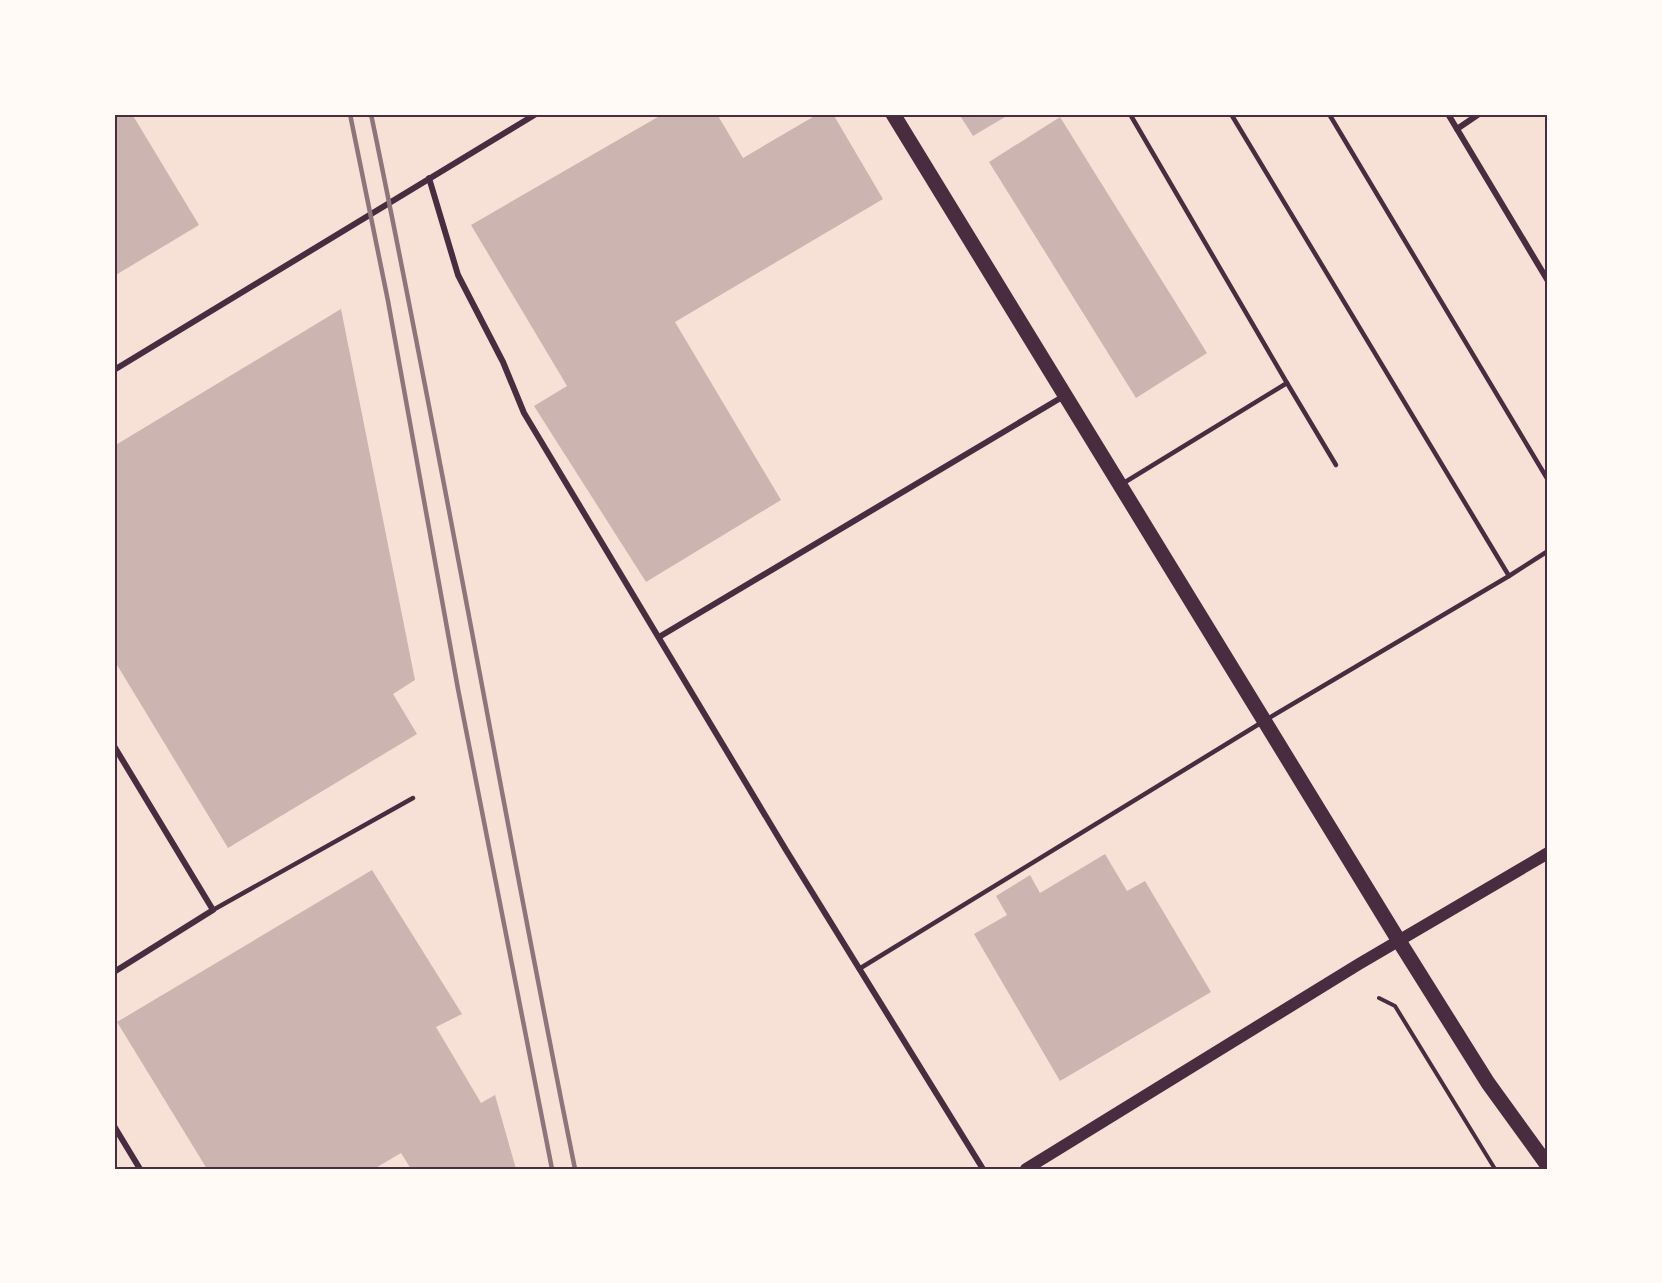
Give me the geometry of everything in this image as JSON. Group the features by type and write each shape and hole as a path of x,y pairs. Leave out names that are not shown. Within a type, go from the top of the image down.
{"main road":[{"path":"893,114 1399,941 1488,1083 1548,1166"},
{"path":"1026,1169 1399,941 1548,853"}],"street":[{"path":"114,370 536,114"},
{"path":"1448,114 1548,281"},
{"path":"1457,129 1479,114"},
{"path":"429,178 458,275 503,362 524,413 859,969 983,1169"},
{"path":"659,638 1064,396"},
{"path":"114,746 213,910 114,972"},
{"path":"114,1126 140,1169"}],"lane":[{"path":"1130,114 1336,465"},
{"path":"1231,114 1509,576"},
{"path":"1329,114 1548,480"},
{"path":"1119,486 1287,384"},
{"path":"859,969 1264,721 1548,552"},
{"path":"213,910 413,798"}],"path":[{"path":"1379,998 1395,1006 1495,1169"}],"building":[{"path":"114,114 132,114 199,225 114,276"},
{"path":"663,114 717,114 743,158 818,114 833,114 883,199 675,322 781,500 646,582 534,406 567,386 471,225"},
{"path":"959,114 1010,114 973,136"},
{"path":"1060,117 1207,353 1136,398 989,162"},
{"path":"341,309 415,680 393,694 417,734 228,848 114,660 114,446"},
{"path":"1105,854 1127,891 1145,881 1211,992 1060,1081 974,934 1007,915 996,896 1030,875 1040,893"},
{"path":"372,870 462,1014 436,1027 481,1103 495,1095 516,1169 411,1169 401,1153 374,1169 207,1169 117,1022"}],"railway":[{"path":"350,114 388,301 458,689 552,1169"},
{"path":"371,114 424,378 575,1169"}]}
